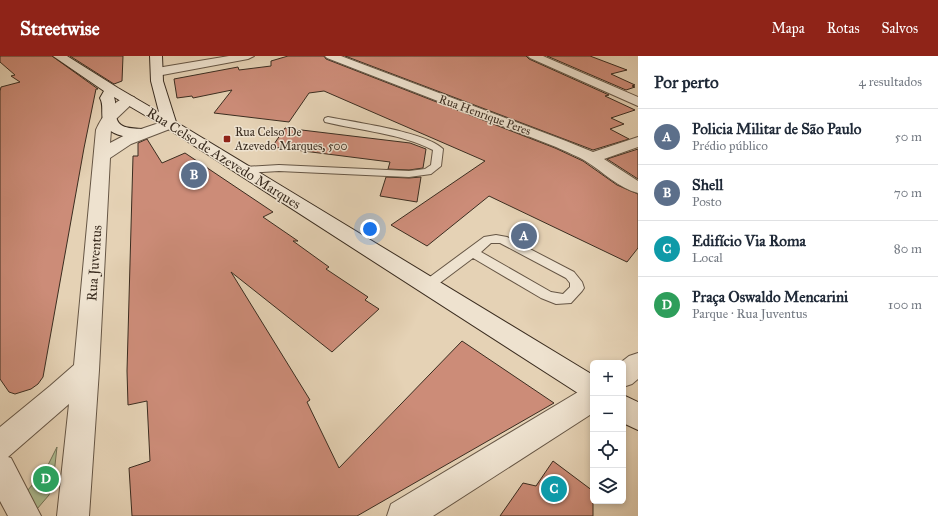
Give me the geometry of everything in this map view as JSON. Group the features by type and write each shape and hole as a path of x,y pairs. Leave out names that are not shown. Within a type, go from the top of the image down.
{"street":[{"name":"Rua Celso de Azevedo Marques","path":"59,56 113,91 139,95 170,124 590,387"},
{"path":"102,156 128,138 170,124 157,77 156,56"},
{"path":"157,77 248,56"},
{"name":"Rua Henrique Peres","path":"331,56 541,136 592,158 611,172 638,188"},
{"path":"534,56 638,102"},
{"name":"Rua Juventus","path":"73,516 86,370 102,156 101,136 109,117 139,95 157,77"},
{"path":"113,91 108,94 107,98 110,105 109,117 112,124 120,131 144,133"},
{"path":"592,158 638,142"},
{"path":"626,374 638,364"},
{"path":"0,446 60,395 86,370"},
{"path":"403,516 590,400"},
{"path":"626,410 638,417"},
{"path":"0,469 25,516"}],"lane":[{"path":"244,170 279,168 409,174 428,172 436,166 438,149 428,143 408,136 328,120"},
{"path":"428,285 472,252 488,240 496,239 503,240 570,275 576,282 577,288 566,299 556,299 472,252"}],"green space":[{"path":"57,447 53,483 49,495 37,509 21,498 46,469"}],"building":[{"path":"0,56 52,56 98,89 96,89 84,148 43,377 38,384 31,389 15,394 9,392 0,379 0,91 1,87 20,82 11,76 15,75 0,62"},
{"path":"70,56 123,56 122,81 114,84"},
{"path":"288,56 324,56 326,59 555,148 583,161 617,185 638,194 638,248 627,262 489,196 427,246 391,225 485,161 324,91 309,93 289,122 214,113 232,90 193,98 192,96 177,98 174,79 238,67 239,70 271,66 271,61"},
{"path":"345,56 526,56 529,59 609,95 605,96 635,110 611,118 624,124 610,129 629,139 593,150"},
{"path":"547,56 590,56 627,70 611,74 635,85 632,86 635,87 626,90"},
{"path":"285,128 410,143 426,149 423,168 409,170 388,169 390,162 272,147"},
{"path":"147,139 162,163 185,153 273,212 263,217 298,241 293,241 329,267 326,269 368,297 365,300 379,309 332,352 231,272 310,400 307,402 339,468 462,341 554,403 357,516 132,516 129,468 150,461 147,401 128,405 127,371 133,156 138,156 138,143"},
{"path":"638,149 638,179 607,159"},
{"path":"386,177 421,177 417,202 380,196"},
{"path":"553,461 590,489 590,504 593,504 593,516 500,516 523,483 536,486"}],"place":[{"name":"Rua Celso De Azevedo Marques, 500","path":"227,139"},
{"name":"Shell","path":"194,175"},
{"name":"Policia Militar de São Paulo","path":"524,236"},
{"name":"Praça Oswaldo Mencarini","path":"46,479"},
{"name":"Edifício Via Roma","path":"554,489"}]}
